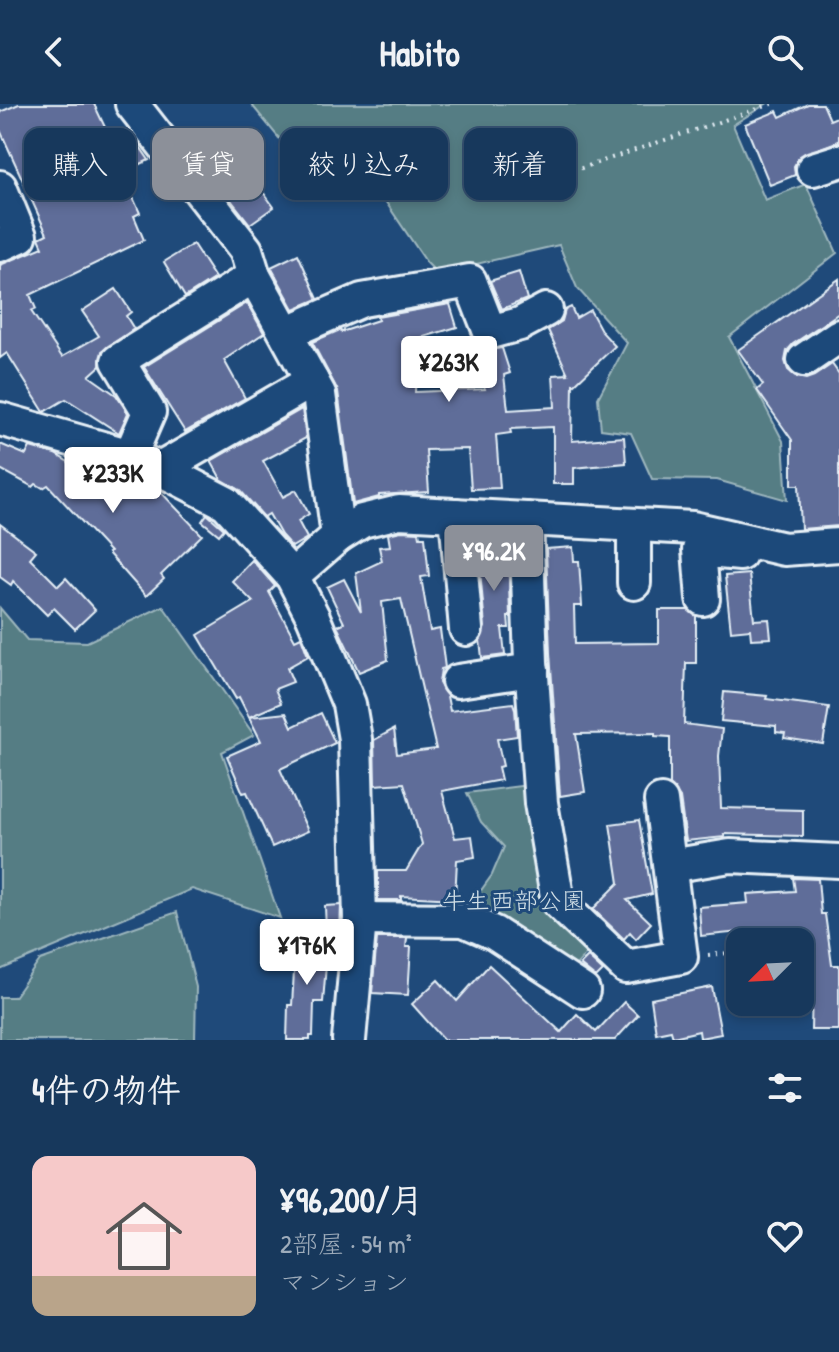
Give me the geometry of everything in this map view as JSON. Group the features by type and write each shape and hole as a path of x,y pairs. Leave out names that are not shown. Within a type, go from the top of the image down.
{"street":[{"path":"132,104 246,250 254,276 319,394 338,536"},
{"path":"0,187 20,236 0,245"},
{"path":"130,456 149,412 118,361 254,276"},
{"path":"286,333 362,300 470,281 490,332 520,324 546,310"},
{"path":"804,360 836,326"},
{"path":"160,469 312,381"},
{"path":"0,419 130,456 226,503 292,576 313,617 349,704 356,745 360,919 349,1040"},
{"path":"292,576 338,536 362,521 399,512 693,528 784,549 839,545"},
{"path":"456,515 466,629"},
{"path":"526,519 541,803 558,902 626,967 681,957 661,801"},
{"path":"634,525 634,583"},
{"path":"703,599 699,550 785,559 784,549"},
{"path":"458,681 532,670"},
{"path":"670,866 730,856 839,861"},
{"path":"360,919 464,920 494,933 583,991"}],"path":[{"path":"576,170 772,104"},
{"path":"706,955 726,953"}],"green space":[{"path":"251,104 766,104 733,125 765,200 806,184 837,253 729,337 783,441 787,500 717,480 652,479 631,433 601,429 598,398 627,343 577,288 559,245 437,273 427,263 384,200 448,200 448,128 280,128 280,139"},
{"path":"163,606 254,735 222,752 280,918 192,889 0,970 0,608 27,640 87,642"},
{"name":"牛生西部公園","path":"528,785 590,950 569,973 467,910 492,875 504,847 481,822 467,793"},
{"path":"177,912 196,987 195,1040 0,1040 0,997 14,997 40,960"}],"building":[{"path":"19,104 94,104 105,128 24,128 24,183 0,130 0,112"},
{"path":"808,104 823,104 830,120 839,116 839,141 800,156 794,166 795,175 770,185 745,124 777,111 780,117"},
{"path":"136,141 149,160 136,166"},
{"path":"264,193 274,207 250,224 231,200 264,200"},
{"path":"32,200 134,200 140,213 134,216 144,240 30,295 36,309 31,311 62,357 99,336 82,311 116,289 131,312 126,316 134,329 102,351 100,366 89,376 116,395 128,413 119,433 66,399 44,412 7,353 0,358 0,265 43,247 39,238 47,234"},
{"path":"193,244 215,278 185,297 164,262"},
{"path":"298,254 318,299 294,309 271,267"},
{"path":"519,272 527,299 502,309 490,281"},
{"path":"839,279 839,313 793,344 787,351 785,361 788,370 797,377 806,379 832,364 839,374 839,526 801,529 799,485 792,485 792,440 757,390 763,385 738,350"},
{"path":"247,303 264,333 224,360 245,398 185,432 144,367"},
{"path":"450,304 457,327 417,339 415,392 485,389 470,343 474,341 485,350 502,348 510,373 504,375 508,410 555,407 553,375 568,374 548,330 562,321 565,310 571,307 576,318 590,310 602,332 615,346 573,383 572,441 624,437 626,463 574,468 574,484 553,484 553,427 510,429 511,433 496,435 500,488 471,489 468,449 426,450 429,492 379,495 353,504 338,391 312,342 340,330 378,320 377,317"},
{"path":"302,409 306,438 263,461 283,497 296,490 309,514 298,521 307,538 292,547 269,514 264,517 240,490 221,479 211,461"},
{"path":"0,444 26,455 30,447 55,454 85,472 83,474 113,505 139,481 152,486 202,535 161,575 164,579 146,596 48,485 43,488 36,484 33,487 0,469"},
{"path":"207,514 224,529 219,535 202,521"},
{"path":"0,524 36,551 30,558 58,586 66,578 95,610 75,629 54,608 47,615 13,581 11,585 0,577"},
{"path":"419,532 420,537 425,537 429,576 421,577 430,631 440,629 445,668 441,669 439,683 447,696 450,711 513,703 515,709 517,736 497,739 503,766 498,767 501,780 442,791 455,838 472,836 475,857 457,860 455,899 401,896 401,900 378,900 378,871 406,871 422,844 404,783 375,785 374,740 394,729 397,754 436,749 401,599 382,602 388,660 359,672 337,626 344,623 327,587 344,579 361,612 356,573 382,561 379,547 390,546 388,534"},
{"path":"477,535 507,537 510,617 509,628 502,628 505,655 482,658 480,640 485,627"},
{"path":"573,547 574,561 579,561 582,606 574,606 575,644 659,643 659,610 688,610 696,616 696,663 686,663 684,724 722,729 719,756 721,808 803,810 803,836 724,834 725,837 686,841 680,798 670,785 670,737 655,736 655,733 576,734 585,792 560,796 546,549"},
{"path":"252,560 275,586 269,592 295,640 301,637 308,656 287,668 293,682 275,689 281,703 249,717 198,635 253,602 232,581"},
{"path":"749,574 754,620 769,619 771,638 751,639 750,629 731,631 725,576"},
{"path":"724,692 829,707 823,744 784,738 785,733 776,732 776,726 721,721"},
{"path":"286,713 292,727 321,713 335,743 280,769 308,831 272,847 227,756 261,741 249,717"},
{"path":"639,820 652,894 627,900 651,923 636,939 630,932 624,939 593,909 619,883 610,824"},
{"path":"793,878 818,879 821,914 825,914 832,965 839,965 839,1030 811,1030 811,1016 814,1016 814,928 726,928 726,933 701,936 699,907 748,903 747,894 795,891"},
{"path":"341,905 340,932 326,932 325,906"},
{"path":"296,938 328,940 323,1002 314,1002 313,1036 310,1040 287,1040"},
{"path":"377,938 407,938 406,947 411,947 408,995 372,993"},
{"path":"588,957 603,971 596,978 580,965"},
{"path":"489,965 561,1032 577,1014 596,1032 624,1002 638,1015 615,1040 444,1040 412,1004 438,980 457,1001"},
{"path":"712,987 721,1034 700,1038 699,1031 673,1037 671,1030 656,1033 651,999"}]}
